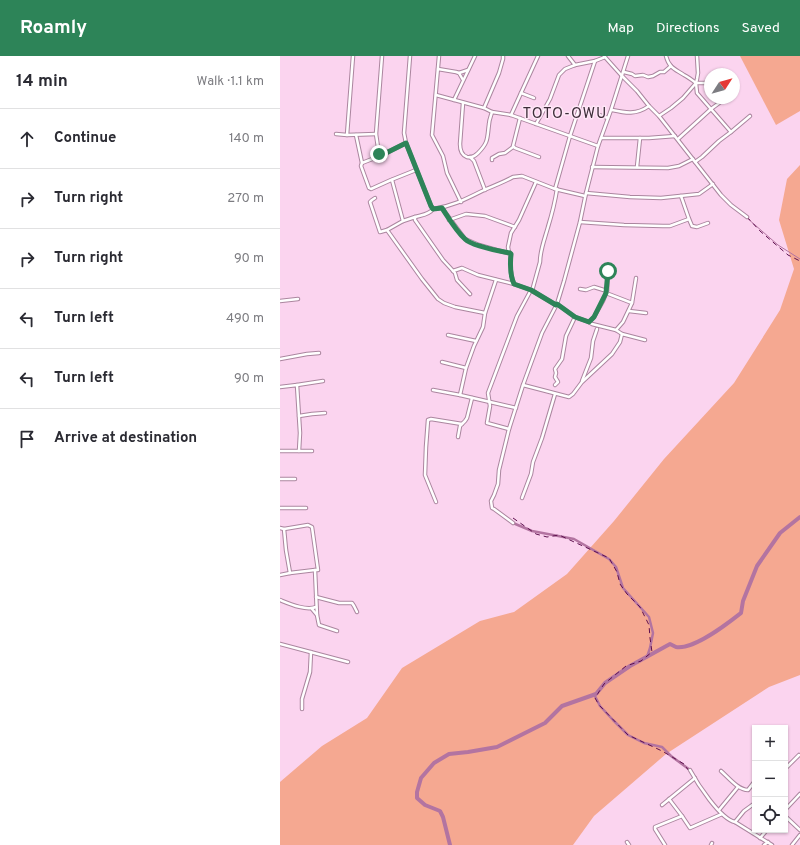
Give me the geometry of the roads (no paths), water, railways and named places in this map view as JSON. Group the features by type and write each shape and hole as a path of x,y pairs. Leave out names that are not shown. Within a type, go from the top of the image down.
{"street":[{"path":"348,135 353,56"},
{"path":"380,156 376,134 382,56"},
{"path":"410,56 404,133 416,170 433,209"},
{"path":"439,56 432,135 460,202"},
{"path":"454,100 475,56"},
{"path":"484,108 499,74 504,59 503,56"},
{"path":"511,115 538,56"},
{"path":"568,56 575,65"},
{"path":"514,523 492,508 491,500 498,484 499,470 509,429 523,385 542,333 556,305 564,281 580,222 592,167 628,56"},
{"path":"666,56 668,62 676,71 696,83 704,83"},
{"path":"696,56 698,73 696,83 697,93 731,132"},
{"path":"536,124 550,98 559,75 565,69 575,65 596,61 605,57 637,90 726,200 747,217"},
{"path":"509,429 487,423 490,406 488,393 517,316 531,290 540,262 545,237 554,206 556,189 570,136 596,61"},
{"path":"624,72 635,76 653,76 660,72 664,72 671,66"},
{"path":"438,68 459,73 468,70"},
{"path":"459,73 463,80"},
{"path":"659,116 684,98 696,83"},
{"path":"521,93 534,98"},
{"path":"436,95 484,108 492,112 511,115 598,146"},
{"path":"463,103 460,150 462,154 470,157 474,161 485,190"},
{"path":"678,139 718,104"},
{"path":"611,110 634,113 640,112 649,106"},
{"path":"474,161 476,155 487,142 492,112"},
{"path":"599,115 608,118"},
{"path":"592,167 668,168 679,166 702,157 750,116"},
{"path":"514,147 520,118"},
{"path":"336,134 376,134"},
{"path":"356,135 362,163 361,166 370,189 416,170"},
{"path":"601,138 675,136"},
{"path":"637,167 640,138"},
{"path":"362,163 406,143"},
{"path":"514,147 539,157"},
{"path":"492,160 492,158 499,154 505,153 514,147"},
{"path":"470,157 476,155"},
{"path":"375,198 370,202 380,231 383,232 402,223 403,221 428,214 433,209 442,208 460,202 517,176 522,176 556,189 585,195 630,197 660,198 699,194 713,184"},
{"path":"392,180 403,221"},
{"path":"514,284 510,268 511,254 509,253 508,248 511,234 536,182"},
{"path":"681,196 692,226 697,228 708,223"},
{"path":"442,208 449,220 467,240 479,245 509,253"},
{"path":"449,220 466,214 485,216 515,226"},
{"path":"415,217 415,220 443,260 455,273 457,280 470,294"},
{"path":"580,222 670,226 689,219"},
{"path":"387,230 422,279 438,298 444,303 455,307 485,313"},
{"path":"453,271 462,268 473,274 514,284 531,290 575,317 592,324 616,330 622,334 645,340"},
{"path":"589,322 594,317 606,292 608,271"},
{"path":"616,330 623,322 629,311 632,303 636,278"},
{"path":"460,395 466,368 483,327 485,313 496,280"},
{"path":"580,289 586,290 594,287 632,303"},
{"path":"280,301 298,299"},
{"path":"629,311 646,313"},
{"path":"555,385 558,382 555,369 562,359 566,336 575,317"},
{"path":"582,382 591,358 593,341 597,329"},
{"path":"523,385 569,397 582,382 612,354 620,342 622,334"},
{"path":"448,335 476,341"},
{"path":"280,358 319,353"},
{"path":"442,362 466,368"},
{"path":"280,387 323,381"},
{"path":"298,385 300,434 299,451"},
{"path":"433,390 516,408"},
{"path":"522,498 531,474 533,462 555,394"},
{"path":"458,437 460,426 467,418 472,398"},
{"path":"299,416 325,413"},
{"path":"436,502 425,475 428,420 431,419 462,424"},
{"path":"280,451 312,451"},
{"path":"280,479 295,479"},
{"path":"280,508 306,508"},
{"path":"280,528 284,529 308,525 312,528 318,570 280,575"},
{"path":"284,529 290,573"},
{"path":"315,570 316,607 319,625 337,631"},
{"path":"316,597 339,603 352,603 357,612"},
{"path":"326,599 330,597"},
{"path":"280,600 301,607 312,609 316,607"},
{"path":"312,609 317,615"},
{"path":"280,644 348,662"},
{"path":"302,709 302,699 310,672 311,652"},
{"path":"788,766 799,755"},
{"path":"690,770 705,794 722,814 732,822 735,822 772,845"},
{"path":"721,771 738,786 747,791 752,786"},
{"path":"662,805 695,778"},
{"path":"719,810 738,786"},
{"path":"788,807 800,794"},
{"path":"669,799 690,828 722,814"},
{"path":"735,822 744,811 752,805"},
{"path":"665,845 655,830 655,827 682,816"},
{"path":"788,819 800,830"},
{"path":"760,838 764,833"},
{"path":"792,845 799,839 800,835"},
{"path":"764,845 768,842"}],"waterway":[{"path":"747,218 778,245 800,259"},
{"path":"450,845 440,811 425,805 417,798 421,778 434,763 449,754 497,747 545,723 562,706 596,694 605,683 630,666 670,644 676,647 683,647 701,640 719,629 741,613 743,601 757,566 780,533 800,517"},
{"path":"513,523 532,531 574,539 609,559 616,567 623,588 649,617 653,633 647,657"},
{"path":"594,694 600,706 628,735 644,743 662,747 671,756 690,770"}],"district":[{"name":"TOTO-OWU","path":"565,114"}]}
